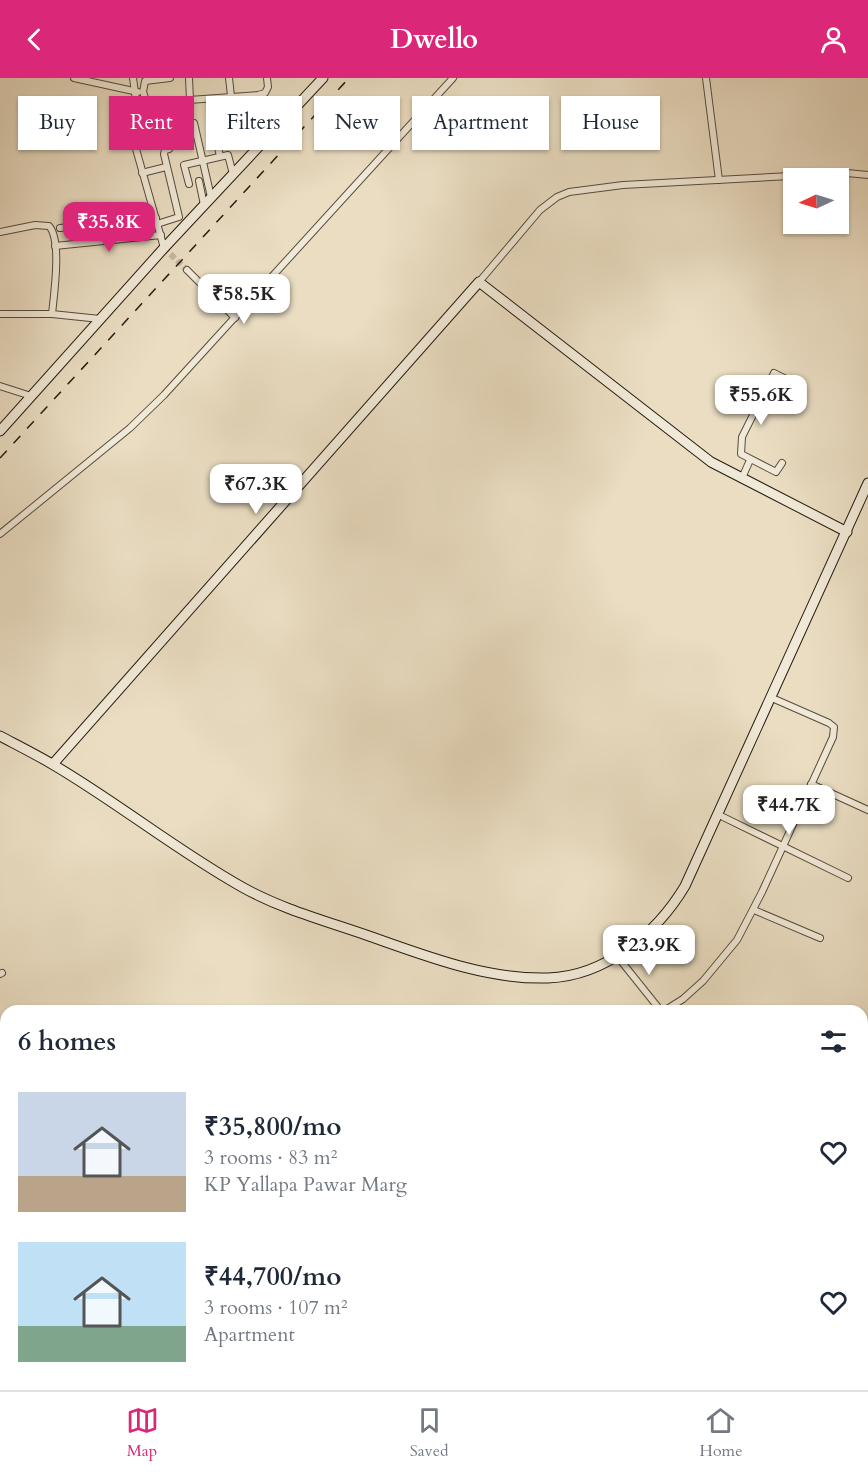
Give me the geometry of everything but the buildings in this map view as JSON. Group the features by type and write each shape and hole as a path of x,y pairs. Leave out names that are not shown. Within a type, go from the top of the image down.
{"street":[{"path":"74,78 139,92"},
{"path":"133,78 142,96"},
{"path":"164,248 134,142 139,122 139,92 145,81 170,78"},
{"path":"189,78 190,96"},
{"path":"229,78 231,96 265,93 268,87 267,78"},
{"path":"0,534 130,428 164,395 453,78"},
{"path":"706,78 719,180"},
{"path":"302,99 319,80"},
{"path":"194,123 212,197"},
{"path":"60,228 179,218 166,166 164,152 167,150"},
{"path":"219,150 220,156"},
{"path":"0,431 164,248 256,150"},
{"path":"189,184 184,165 220,156 228,155 233,174"},
{"path":"142,173 166,166"},
{"path":"52,764 479,282 540,210 557,197 581,190 623,185 847,173 868,175"},
{"path":"199,182 204,205"},
{"path":"0,232 34,225 46,225 53,230 55,246 52,314"},
{"path":"55,246 160,235"},
{"path":"187,270 235,318"},
{"path":"479,282 711,462 847,532"},
{"path":"0,314 52,314 100,319"},
{"path":"782,463 776,472 741,454 742,437 774,373 786,379"},
{"path":"0,386 32,396"},
{"path":"742,478 750,460"},
{"path":"0,736 52,764 244,888 299,912 455,965 503,975 548,978 574,974 617,956 657,923 675,903 686,885 868,483"},
{"path":"673,1005 703,981 737,940 754,910 832,737 834,727 829,723 772,698"},
{"path":"812,784 868,810"},
{"path":"719,815 848,878"},
{"path":"754,910 820,939"},
{"path":"617,956 658,1005"}],"tunnel":[{"path":"164,248 187,270"}],"railway":[{"path":"0,458 349,78"}]}
